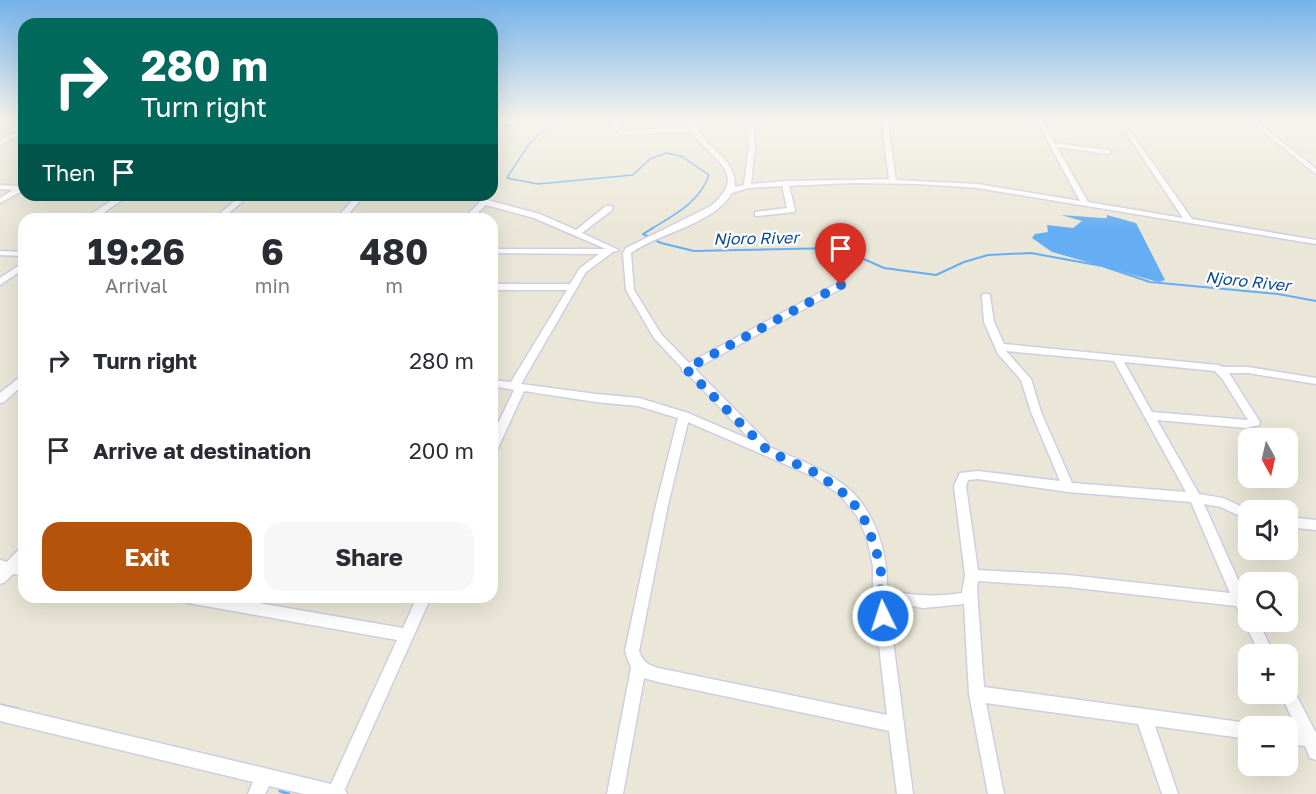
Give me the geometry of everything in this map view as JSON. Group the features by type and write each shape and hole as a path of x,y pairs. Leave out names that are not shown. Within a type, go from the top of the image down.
{"street":[{"path":"716,155 729,167 732,181 731,191"},
{"path":"747,186 751,155"},
{"path":"889,155 893,182"},
{"path":"1058,155 1086,205"},
{"path":"1144,155 1189,221"},
{"path":"1295,155 1316,172"},
{"path":"498,251 631,250 660,234 703,216 731,191 747,186 785,183 893,182 978,186 1316,242"},
{"path":"758,214 791,210 785,183"},
{"path":"0,187 18,187"},
{"path":"0,201 18,190"},
{"path":"99,213 116,201"},
{"path":"224,213 239,201"},
{"path":"345,213 356,201"},
{"path":"473,213 484,202 537,216 609,250"},
{"path":"577,233 609,207"},
{"path":"498,433 517,387 572,287 583,270 609,250"},
{"path":"631,250 630,290 657,336 686,369 768,451"},
{"path":"0,252 18,254"},
{"path":"0,282 18,269"},
{"path":"686,369 841,285"},
{"path":"498,287 572,287"},
{"path":"986,296 989,322 1003,354 1026,379 1036,412 1068,487"},
{"path":"1001,346 1118,360 1214,367 1221,370 1248,370 1316,381"},
{"path":"1118,360 1195,498 1238,595"},
{"path":"1148,415 1255,423 1221,370"},
{"path":"0,399 18,384"},
{"path":"498,384 639,402 684,416 818,474 850,498 870,531 882,577 880,594 905,794"},
{"path":"684,416 662,505 632,651 639,667 645,672 658,675 896,725"},
{"path":"996,794 977,694 971,582 960,486 964,476 978,475 1068,487 1195,498 1223,503 1238,510"},
{"path":"1298,523 1316,525"},
{"path":"0,578 11,567"},
{"path":"971,582 1068,581 1238,600"},
{"path":"880,594 898,600 966,598 971,582"},
{"path":"222,603 406,635"},
{"path":"0,713 337,794 421,603"},
{"path":"615,794 639,667"},
{"path":"977,694 1238,730"},
{"path":"1293,704 1314,744"},
{"path":"1144,718 1170,794"},
{"path":"1298,739 1314,744"},
{"path":"256,794 265,777"}],"water":[{"path":"1061,215 1107,218 1107,215 1136,223 1165,280 1159,282 1052,252 1032,238 1035,234 1048,232 1047,225 1073,228 1082,221"}],"waterway":[{"name":"Njoro River","path":"522,155 507,178 538,184 633,175 650,159 661,155"},
{"name":"Njoro River","path":"651,229 692,201 705,185 709,175 676,155"},
{"name":"Njoro River","path":"653,228 643,234 661,243 694,251 839,248 884,268 936,275 964,262 988,255 1031,253 1102,266 1150,282 1278,294 1316,301"},
{"path":"0,705 18,709"},
{"path":"280,791 289,794"}],"route":[{"path":"841,285 686,369 768,451 818,474 850,498 867,524 877,554 882,577 880,594 883,616"}]}
